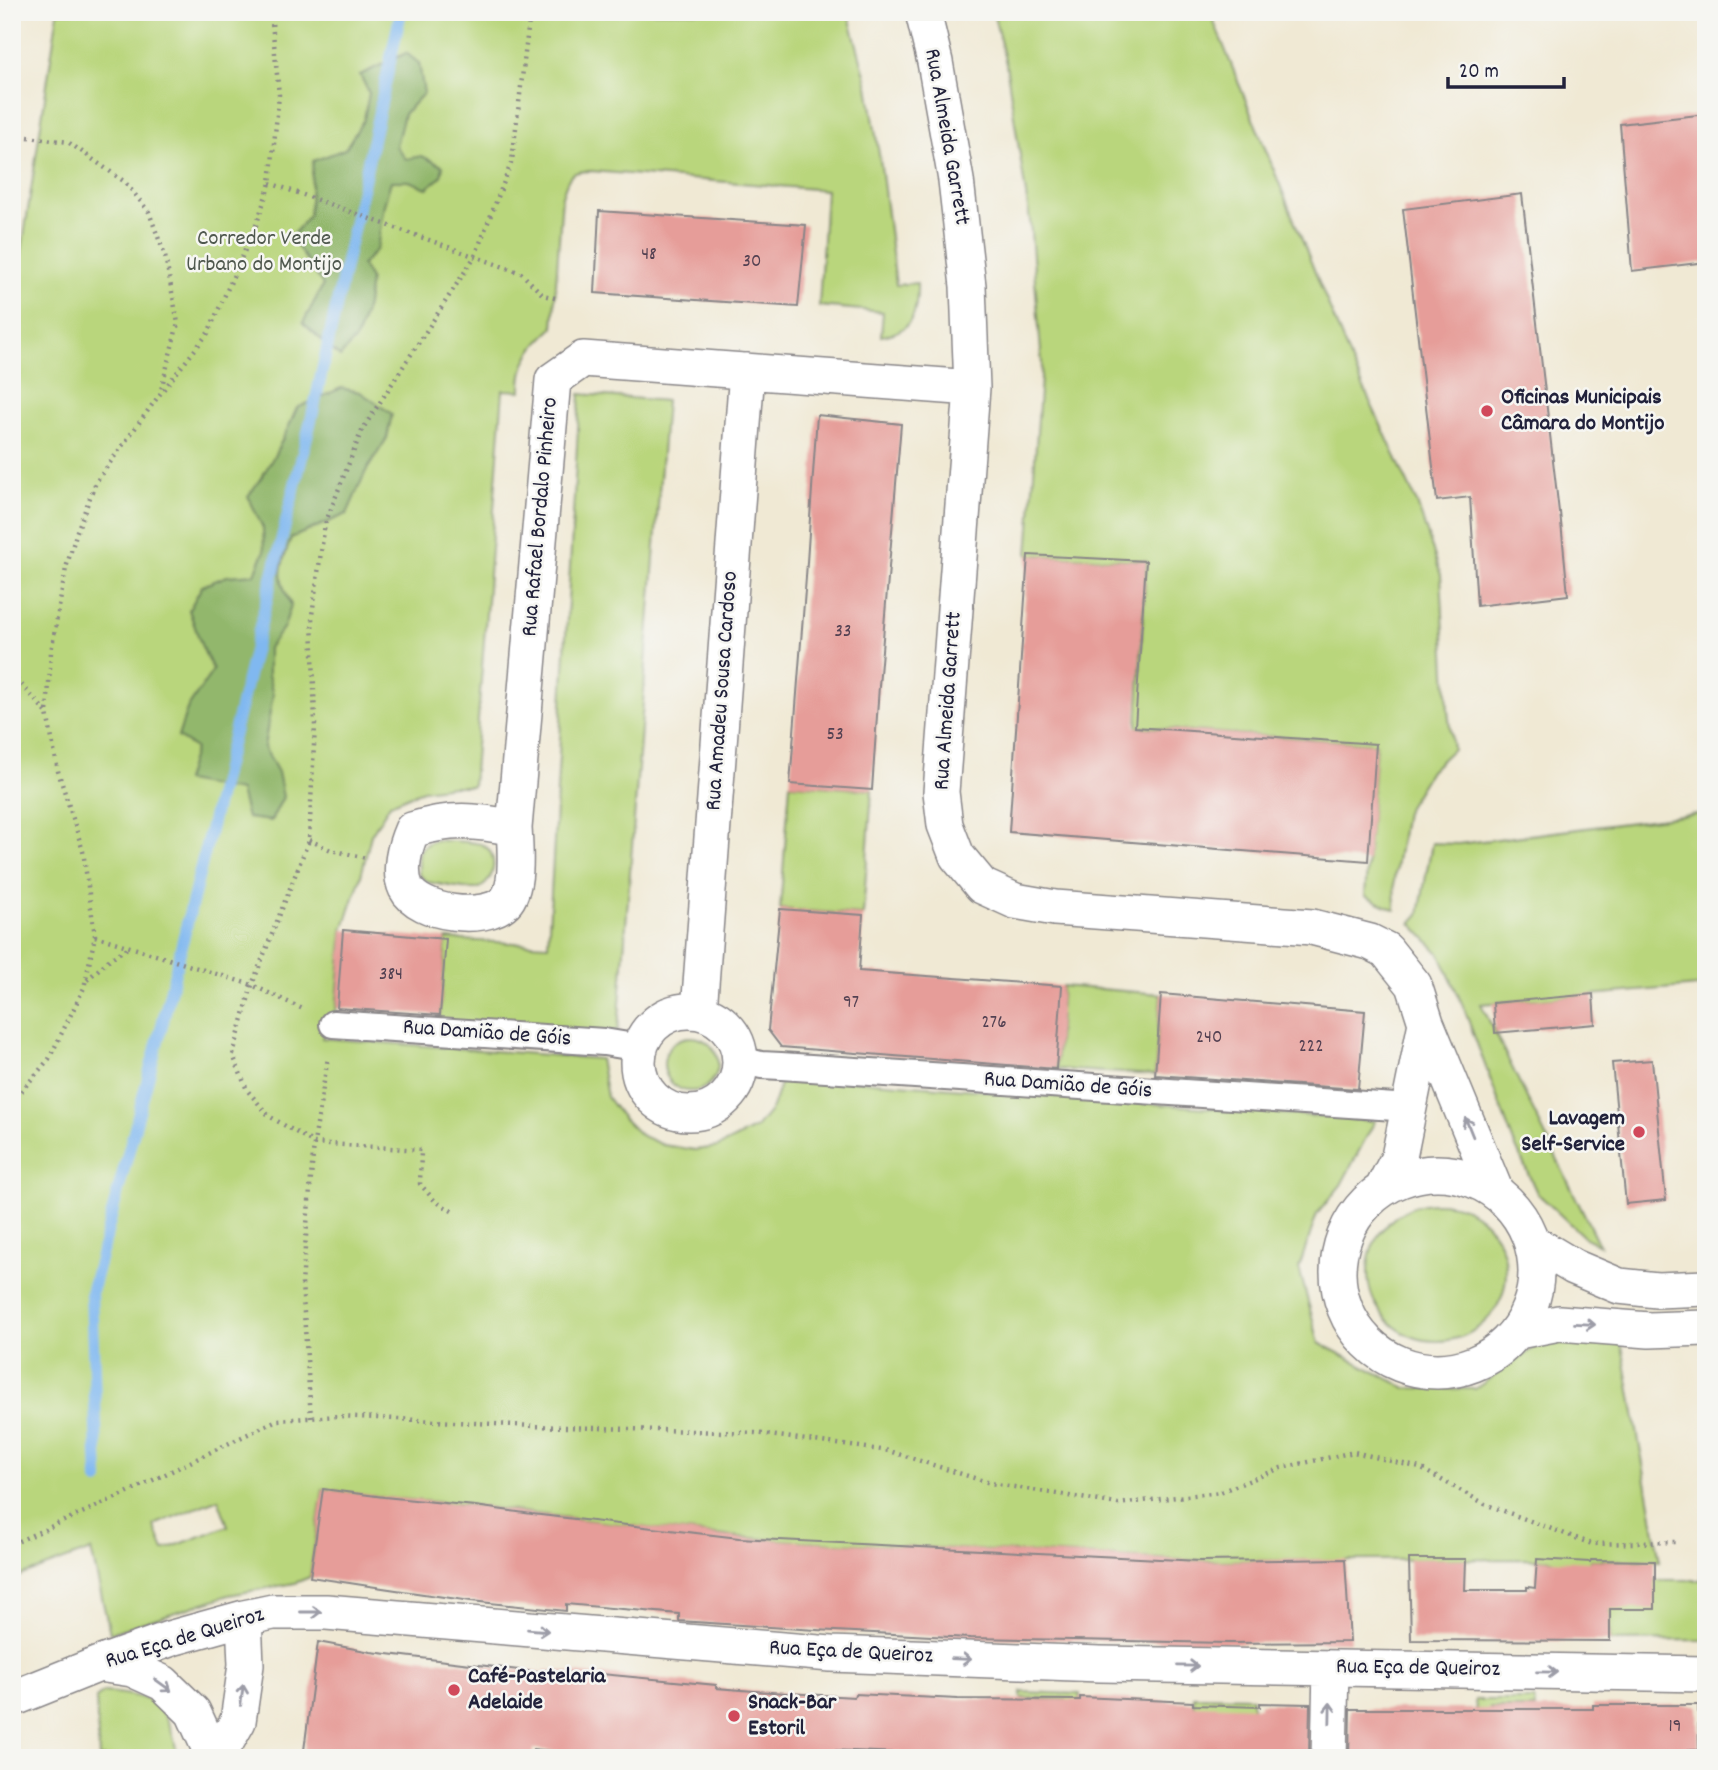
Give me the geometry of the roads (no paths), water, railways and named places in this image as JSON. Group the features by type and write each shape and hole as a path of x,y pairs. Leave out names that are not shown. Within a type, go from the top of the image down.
{"street":[{"name":"Rua Almeida Garrett","path":"923,12 935,62 956,180 968,286 972,388 941,792 945,825 957,856 982,886 1015,901 1055,908 1312,927 1370,942 1386,950 1414,985 1426,1023 1495,1190"},
{"name":"Rua Rafael Bordalo Pinheiro","path":"514,828 553,380 583,359 972,388"},
{"name":"Rua Amadeu Sousa Cardoso","path":"699,1011 747,371"},
{"path":"682,1010 699,1011 728,1028 737,1043 741,1060 739,1077 731,1092 718,1104 702,1112 685,1113 668,1109 654,1099 644,1086 638,1071 638,1054 643,1038 653,1025 682,1010"},
{"name":"Rua Almeida Garrett","path":"1383,1188 1399,1157 1426,1023"},
{"name":"Rua Damião de Góis","path":"333,1024 604,1042 640,1048"},
{"name":"Rua Damião de Góis","path":"741,1060 761,1065 1395,1107"},
{"path":"1439,1172 1468,1177 1495,1190 1518,1213 1532,1241 1537,1272 1532,1303 1518,1331 1495,1353 1466,1367 1435,1372 1404,1366 1376,1351 1354,1327 1340,1299 1337,1267 1343,1236 1359,1209 1383,1188 1410,1176 1439,1172"},
{"path":"1532,1241 1574,1267 1619,1286 1657,1290 1706,1288"},
{"path":"1518,1331 1559,1323 1648,1330 1706,1328"},
{"name":"Rua Eça de Queiroz","path":"12,1699 172,1638 273,1612 326,1612 831,1654 1100,1664 1706,1674"},
{"path":"216,1758 238,1721 246,1665 244,1618"},
{"path":"99,1664 132,1669 163,1683 192,1712 216,1758"},
{"path":"1329,1758 1331,1668"}],"waterway":[{"path":"98,1480 91,1293 161,1029 313,412 401,12"}],"place":[{"name":"Oficinas Municipais Câmara do Montijo","path":"1487,411"},
{"name":"Lavagem Self-Service","path":"1639,1132"},
{"name":"Café-Pastelaria Adelaide","path":"454,1690"},
{"name":"Snack-Bar Estoril","path":"734,1716"}],"park label":[{"name":"Corredor Verde Urbano do Montijo","path":"264,252"}]}
